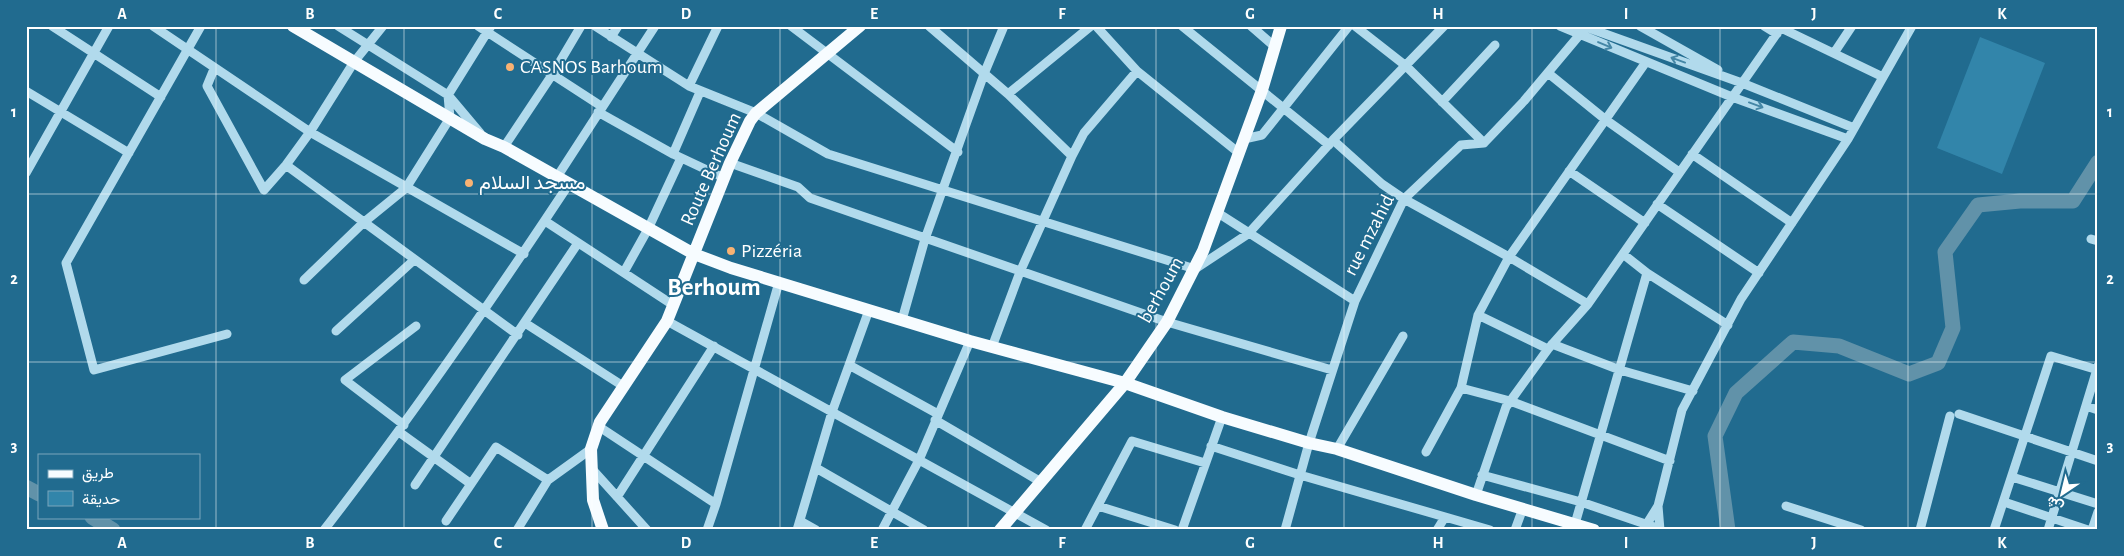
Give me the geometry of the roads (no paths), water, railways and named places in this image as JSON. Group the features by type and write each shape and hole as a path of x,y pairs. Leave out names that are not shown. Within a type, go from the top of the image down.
{"main road":[{"path":"293,26 485,139 504,147 694,254 970,341 1125,383 1222,417 1309,443 1337,449 1476,495 1594,530"},
{"name":"Route Berhoum","path":"590,449 598,426 667,321 730,163 750,121 756,113 860,26"},
{"name":"berhoum","path":"1000,530 1125,383 1167,322 1195,269 1218,213 1262,90 1281,26"},
{"path":"590,449 593,500 603,530"}],"street":[{"path":"52,26 161,97"},
{"path":"26,173 109,26"},
{"path":"153,26 214,69 310,132 524,254"},
{"path":"201,26 66,263 94,370 227,334"},
{"path":"338,26 448,95 485,139"},
{"path":"214,69 207,86 264,190 286,165 310,132 354,62 384,26"},
{"path":"478,26 490,29 600,109 677,156 724,178"},
{"path":"504,147 552,75 581,26"},
{"path":"595,26 689,86 756,113 828,154 1195,269 1248,234 1331,143 1444,26"},
{"path":"611,37 618,26"},
{"path":"557,177 655,26"},
{"path":"689,86 718,26"},
{"path":"791,26 958,152"},
{"path":"929,26 1008,94 1072,156"},
{"path":"902,320 925,239 942,190 958,152 984,74 1004,26"},
{"path":"1008,94 1091,26"},
{"path":"1096,26 1137,71 1239,153"},
{"path":"1182,26 1283,108 1382,184 1404,199 1509,257 1588,304"},
{"path":"1251,26 1274,46"},
{"path":"1244,139 1262,134 1348,26"},
{"path":"1355,26 1406,66 1484,143 1548,73 1584,29"},
{"path":"1560,26 1584,29 1742,84 1854,128"},
{"path":"1640,26 1742,84"},
{"path":"1764,26 1780,30 1834,53 1883,77"},
{"path":"1834,53 1852,26"},
{"path":"1645,527 1658,506 1682,410 1728,325 1759,273 1848,139 1912,26"},
{"path":"304,280 363,223 406,188 450,118 448,95 490,29"},
{"path":"1584,29 1646,62 1732,97 1848,139"},
{"path":"1476,495 1506,407 1550,347 1588,304 1780,30"},
{"path":"1442,102 1495,45"},
{"path":"1426,452 1461,388 1478,316 1509,257 1646,62"},
{"path":"992,347 1020,272 1084,133 1137,71"},
{"path":"1548,73 1606,120 1679,172"},
{"path":"26,91 129,154"},
{"path":"624,272 648,229 700,92"},
{"name":"rue mzahid","path":"1285,530 1309,443 1355,301 1404,199 1461,145 1484,143"},
{"path":"1692,154 1792,223"},
{"path":"730,163 798,187 810,198 1020,272 1167,322 1332,370"},
{"path":"286,165 518,335"},
{"path":"1569,171 1645,222"},
{"path":"324,530 401,428 484,311 524,254 569,184"},
{"path":"1657,204 1759,273"},
{"path":"1218,213 1355,301"},
{"path":"545,221 673,305"},
{"path":"415,486 578,243"},
{"path":"1623,254 1647,273 1728,325"},
{"path":"336,331 414,260"},
{"path":"1575,524 1647,273"},
{"path":"709,529 779,282"},
{"path":"816,530 799,525 832,412 869,310"},
{"path":"1478,316 1550,347 1693,391"},
{"path":"667,321 1046,530"},
{"path":"525,323 624,386"},
{"path":"416,326 345,380 434,457 471,484"},
{"path":"1337,449 1403,336"},
{"path":"882,530 919,460 970,341"},
{"path":"617,497 714,346"},
{"path":"1994,530 2051,356 2097,369 2048,530"},
{"path":"849,365 1041,482"},
{"path":"1461,388 1510,401 1670,460"},
{"path":"2086,406 2098,410"},
{"path":"1920,530 1954,415 2098,461"},
{"path":"1182,530 1222,417"},
{"path":"598,426 716,504"},
{"path":"1085,530 1132,441 1205,463"},
{"path":"1211,446 1300,475 1490,530"},
{"path":"446,521 496,447 548,480"},
{"path":"517,530 548,480 590,449"},
{"path":"816,468 924,530"},
{"path":"592,469 647,530"},
{"path":"1482,475 1582,502 1645,527 1660,529 1658,506"},
{"path":"2012,477 2098,504"},
{"path":"2004,502 2088,530"},
{"path":"1098,506 1175,530"},
{"path":"1786,506 1862,530"},
{"path":"1515,530 1523,508"},
{"path":"2092,530 2098,512"},
{"path":"1436,530 1445,516"}],"waterway":[{"path":"1728,530 1715,436 1736,393 1793,342 1839,346 1909,374 1938,363 1953,328 1945,252 1978,205 2020,201 2073,201 2098,162"},
{"path":"26,487 38,493"},
{"path":"94,518 113,530"}],"place":[{"name":"CASNOS Barhoum","path":"510,67"},
{"name":"مسجد السلام","path":"469,183"},
{"name":"Pizzéria","path":"731,251"}],"district":[{"name":"Berhoum","path":"714,287"}]}
